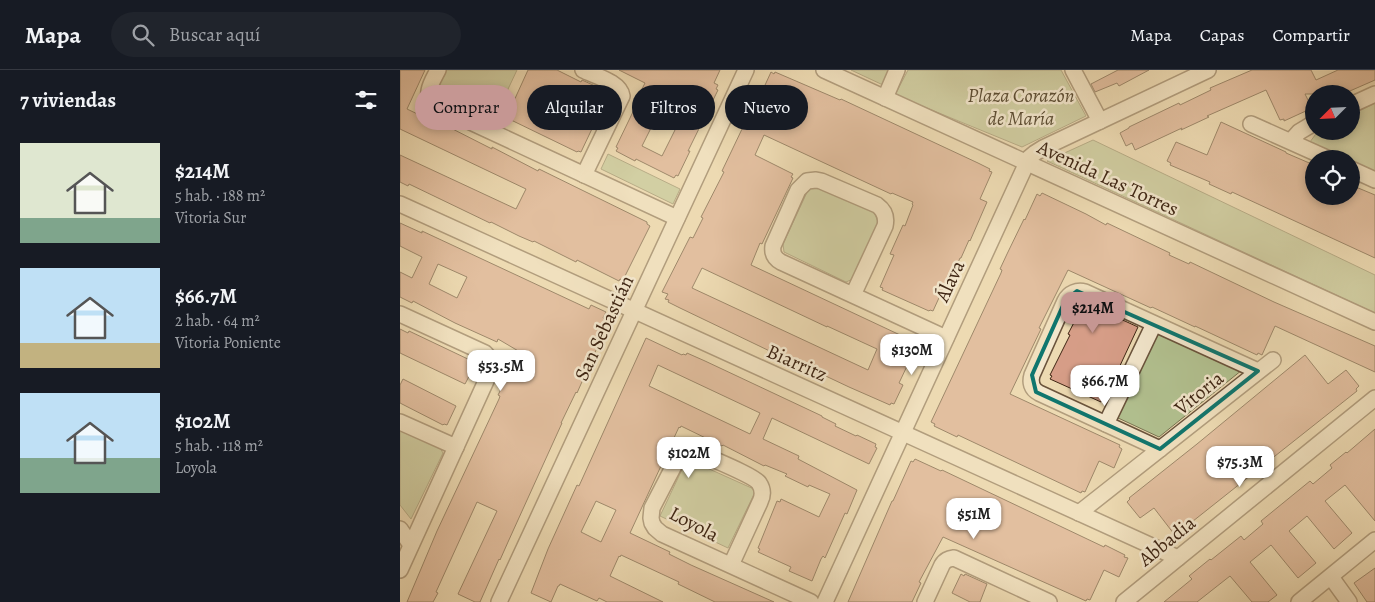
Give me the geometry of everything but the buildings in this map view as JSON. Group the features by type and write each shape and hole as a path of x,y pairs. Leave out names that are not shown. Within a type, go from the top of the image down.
{"street":[{"path":"438,70 429,88 428,96 434,105 677,218"},
{"path":"583,70 615,84 622,93 620,102 584,175"},
{"name":"San Sebastián","path":"499,602 746,70"},
{"name":"Avenida Las Torres","path":"824,70 1375,322"},
{"path":"884,98 897,70"},
{"path":"1073,70 1100,121"},
{"name":"Álava","path":"825,602 1026,163 1039,150 1204,71"},
{"path":"1360,101 1375,94"},
{"path":"1251,124 1310,150"},
{"path":"1291,141 1305,128"},
{"path":"1360,173 1375,180"},
{"path":"853,295 885,226 885,214 877,205 821,181 807,182 798,190 773,246 773,254 778,260 781,262 946,338"},
{"name":"Biarritz","path":"400,204 1178,558"},
{"path":"1160,449 1036,392 1032,386 1031,378 1067,297 1077,291 1085,292 1258,371"},
{"path":"400,314 485,353 491,360 491,370 400,570"},
{"path":"1106,424 1154,324"},
{"name":"Vitoria","path":"1079,513 1272,360"},
{"name":"Abbadia","path":"1124,602 1375,398"},
{"path":"400,422 456,447"},
{"name":"Loyola","path":"731,565 762,498 762,488 755,479 697,452 688,450 677,458 652,508 651,518 654,528 662,534 811,602"},
{"path":"400,529 411,545"},
{"path":"1299,602 1330,576 1373,547"},
{"path":"925,602 942,565 949,559 954,558 1049,602"},
{"path":"1330,576 1348,602"}],"highlighted area":[{"path":"1077,291 1258,371 1160,449 1036,392 1032,375 1065,301"}],"green space":[{"path":"445,70 517,70 510,85 439,85"},
{"path":"851,70 890,70 883,85"},
{"name":"Plaza Corazón de María","path":"908,70 1061,70 1086,116 1022,147 895,95"},
{"path":"1375,103 1375,172 1360,165 1360,150 1327,150 1310,142 1311,140 1360,140 1360,110"},
{"path":"1093,140 1375,275 1375,313 1047,161"},
{"path":"608,154 680,189 673,204 601,169"},
{"path":"816,184 874,212 879,224 853,279 846,282 784,252 783,244 809,188"},
{"path":"1156,333 1242,370 1159,437 1116,417"},
{"path":"400,429 438,445 443,453 411,519 400,505"},
{"path":"687,459 756,490 728,548 660,516"}]}
